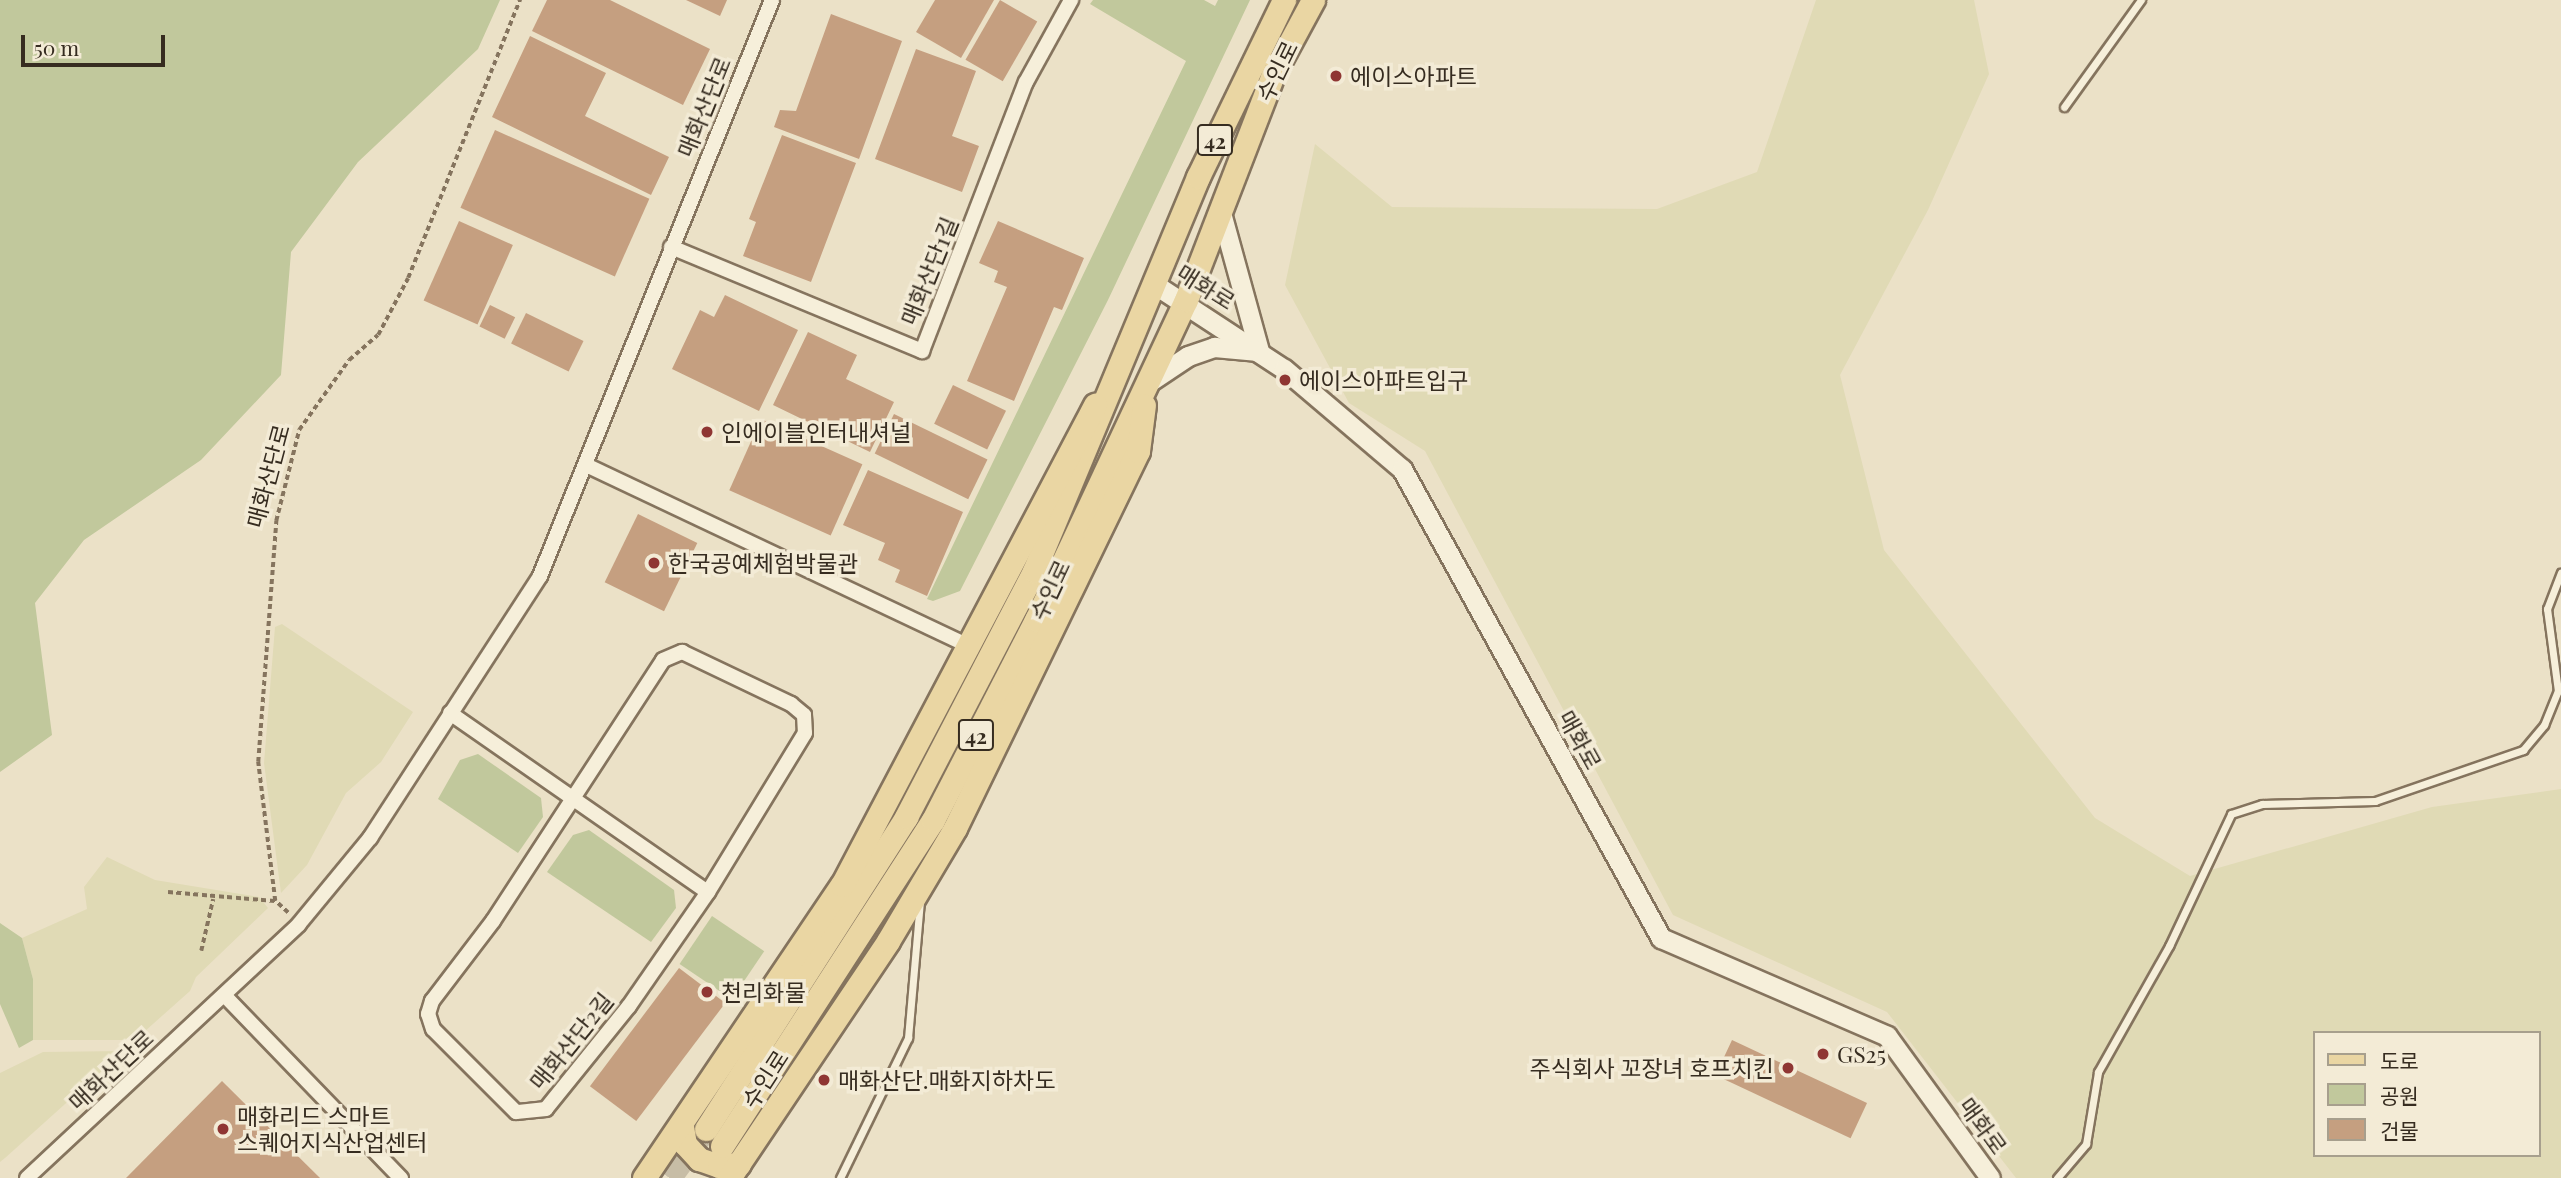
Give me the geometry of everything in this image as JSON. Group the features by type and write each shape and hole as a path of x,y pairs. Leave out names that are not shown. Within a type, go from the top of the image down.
{"main road":[{"name":"수인로","path":"706,1129 906,817 1034,571 1245,73 1284,0"},
{"name":"수인로","path":"722,1146 933,820 1036,620 1186,300 1273,74 1313,0"},
{"path":"644,1178 682,1127 842,885 1083,420 1116,377"},
{"path":"682,1127 685,1144 699,1159 734,1171 920,887 1015,708 1138,451 1146,384"}],"street":[{"name":"매화산단로","path":"27,1178 226,997 299,924 370,838 540,576 772,0"},
{"name":"매화산단1길","path":"671,247 922,351 1026,82 1072,0"},
{"path":"1146,384 1188,356 1214,347 1259,351 1220,209"},
{"name":"매화로","path":"1154,284 1186,300 1259,351 1402,469 1661,938 1887,1036 1990,1178"},
{"path":"586,465 966,645"},
{"name":"매화산단2길","path":"682,652 791,704 804,715 805,733 708,892 629,1006 546,1110 516,1112 433,1029 428,1014 573,796 672,653 682,652"},
{"path":"450,713 708,892"},
{"path":"226,997 401,1178"}],"lane":[{"path":"2064,107 2141,0"},
{"path":"2057,1178 2086,1144 2098,1072 2169,946 2231,814 2262,804 2375,801 2523,750 2544,725 2558,691 2547,609 2561,573"},
{"path":"840,1178 908,1038 920,887"}],"path":[{"name":"매화산단로","path":"275,901 258,762 276,522 299,430 349,359 378,335 408,278 520,0"},
{"path":"168,892 213,900 275,901 299,924"},
{"path":"201,951 213,900"}],"shaded area":[{"path":"1816,0 1974,0 1989,74 1928,210 1840,375 1884,550 2095,818 2190,876 2432,807 2561,789 2561,1178 2016,1178 1887,1012 1673,915 1425,451 1349,403 1285,285 1315,144 1392,207 1657,209 1757,172"},
{"path":"282,624 413,712 381,762 346,793 307,865 281,893 264,763 275,627"},
{"path":"107,857 155,880 259,897 268,908 196,977 190,991 135,1040 33,1040 33,979 22,938 87,909 84,887"},
{"path":"124,1051 0,1162 0,1073 43,1052"}],"green space":[{"path":"0,0 500,0 478,49 358,162 291,252 281,375 201,460 84,540 35,603 52,735 0,772"},
{"path":"1093,0 1204,0 1215,6 1218,0 1250,0 1108,300 960,591 933,601 927,599 1186,61 1090,4"},
{"path":"478,754 541,798 543,817 518,853 438,799 460,760"},
{"path":"589,830 674,890 676,908 651,942 547,872 573,835"},
{"path":"712,916 764,951 732,999 680,964"},
{"path":"0,923 22,938 33,979 33,1040 19,1048 0,1004"}],"building":[{"path":"547,0 610,0 710,49 683,105 532,31"},
{"path":"686,0 727,0 720,16"},
{"path":"935,0 994,0 961,58 916,32"},
{"path":"1000,0 1037,21 1003,81 966,60"},
{"path":"831,14 902,41 859,159 774,127 780,110 796,111"},
{"path":"530,36 606,73 585,116 669,157 651,195 492,117"},
{"path":"916,49 976,71 952,136 979,146 962,192 875,159"},
{"path":"495,130 649,199 615,276 460,208"},
{"path":"782,135 856,163 811,282 743,256 756,222 749,219"},
{"path":"459,221 513,245 478,324 424,300"},
{"path":"998,221 1084,258 1062,310 1054,307 1014,401 967,381 1007,287 994,282 998,271 979,263"},
{"path":"725,295 798,330 759,411 672,369 700,310 714,317"},
{"path":"490,305 515,317 505,339 479,327"},
{"path":"526,313 584,341 569,372 511,344"},
{"path":"808,332 857,355 846,379 894,402 870,452 773,405"},
{"path":"953,385 1006,411 987,450 934,424"},
{"path":"894,414 987,460 968,499 875,454"},
{"path":"761,419 862,464 831,535 729,490"},
{"path":"868,470 963,512 927,596 895,582 900,570 878,560 885,543 843,525"},
{"path":"638,514 697,543 664,611 605,582"},
{"path":"679,968 725,1003 636,1121 590,1086"},
{"path":"1732,1040 1867,1103 1851,1138 1716,1075"},
{"name":"매화리드 스마트 스퀘어지식산업센터","path":"222,1081 320,1178 126,1178"}],"tunnel":[{"path":"670,1178 706,1129"}],"place":[{"name":"에이스아파트","path":"1336,76"},
{"name":"에이스아파트입구","path":"1285,380"},
{"name":"인에이블인터내셔널","path":"707,432"},
{"name":"한국공예체험박물관","path":"654,563"},
{"name":"천리화물","path":"707,992"},
{"name":"GS25","path":"1823,1054"},
{"name":"주식회사 꼬장녀 호프치킨","path":"1788,1068"},
{"name":"매화산단.매화지하차도","path":"824,1080"},
{"name":"매화리드 스마트 스퀘어지식산업센터","path":"223,1129"}]}
